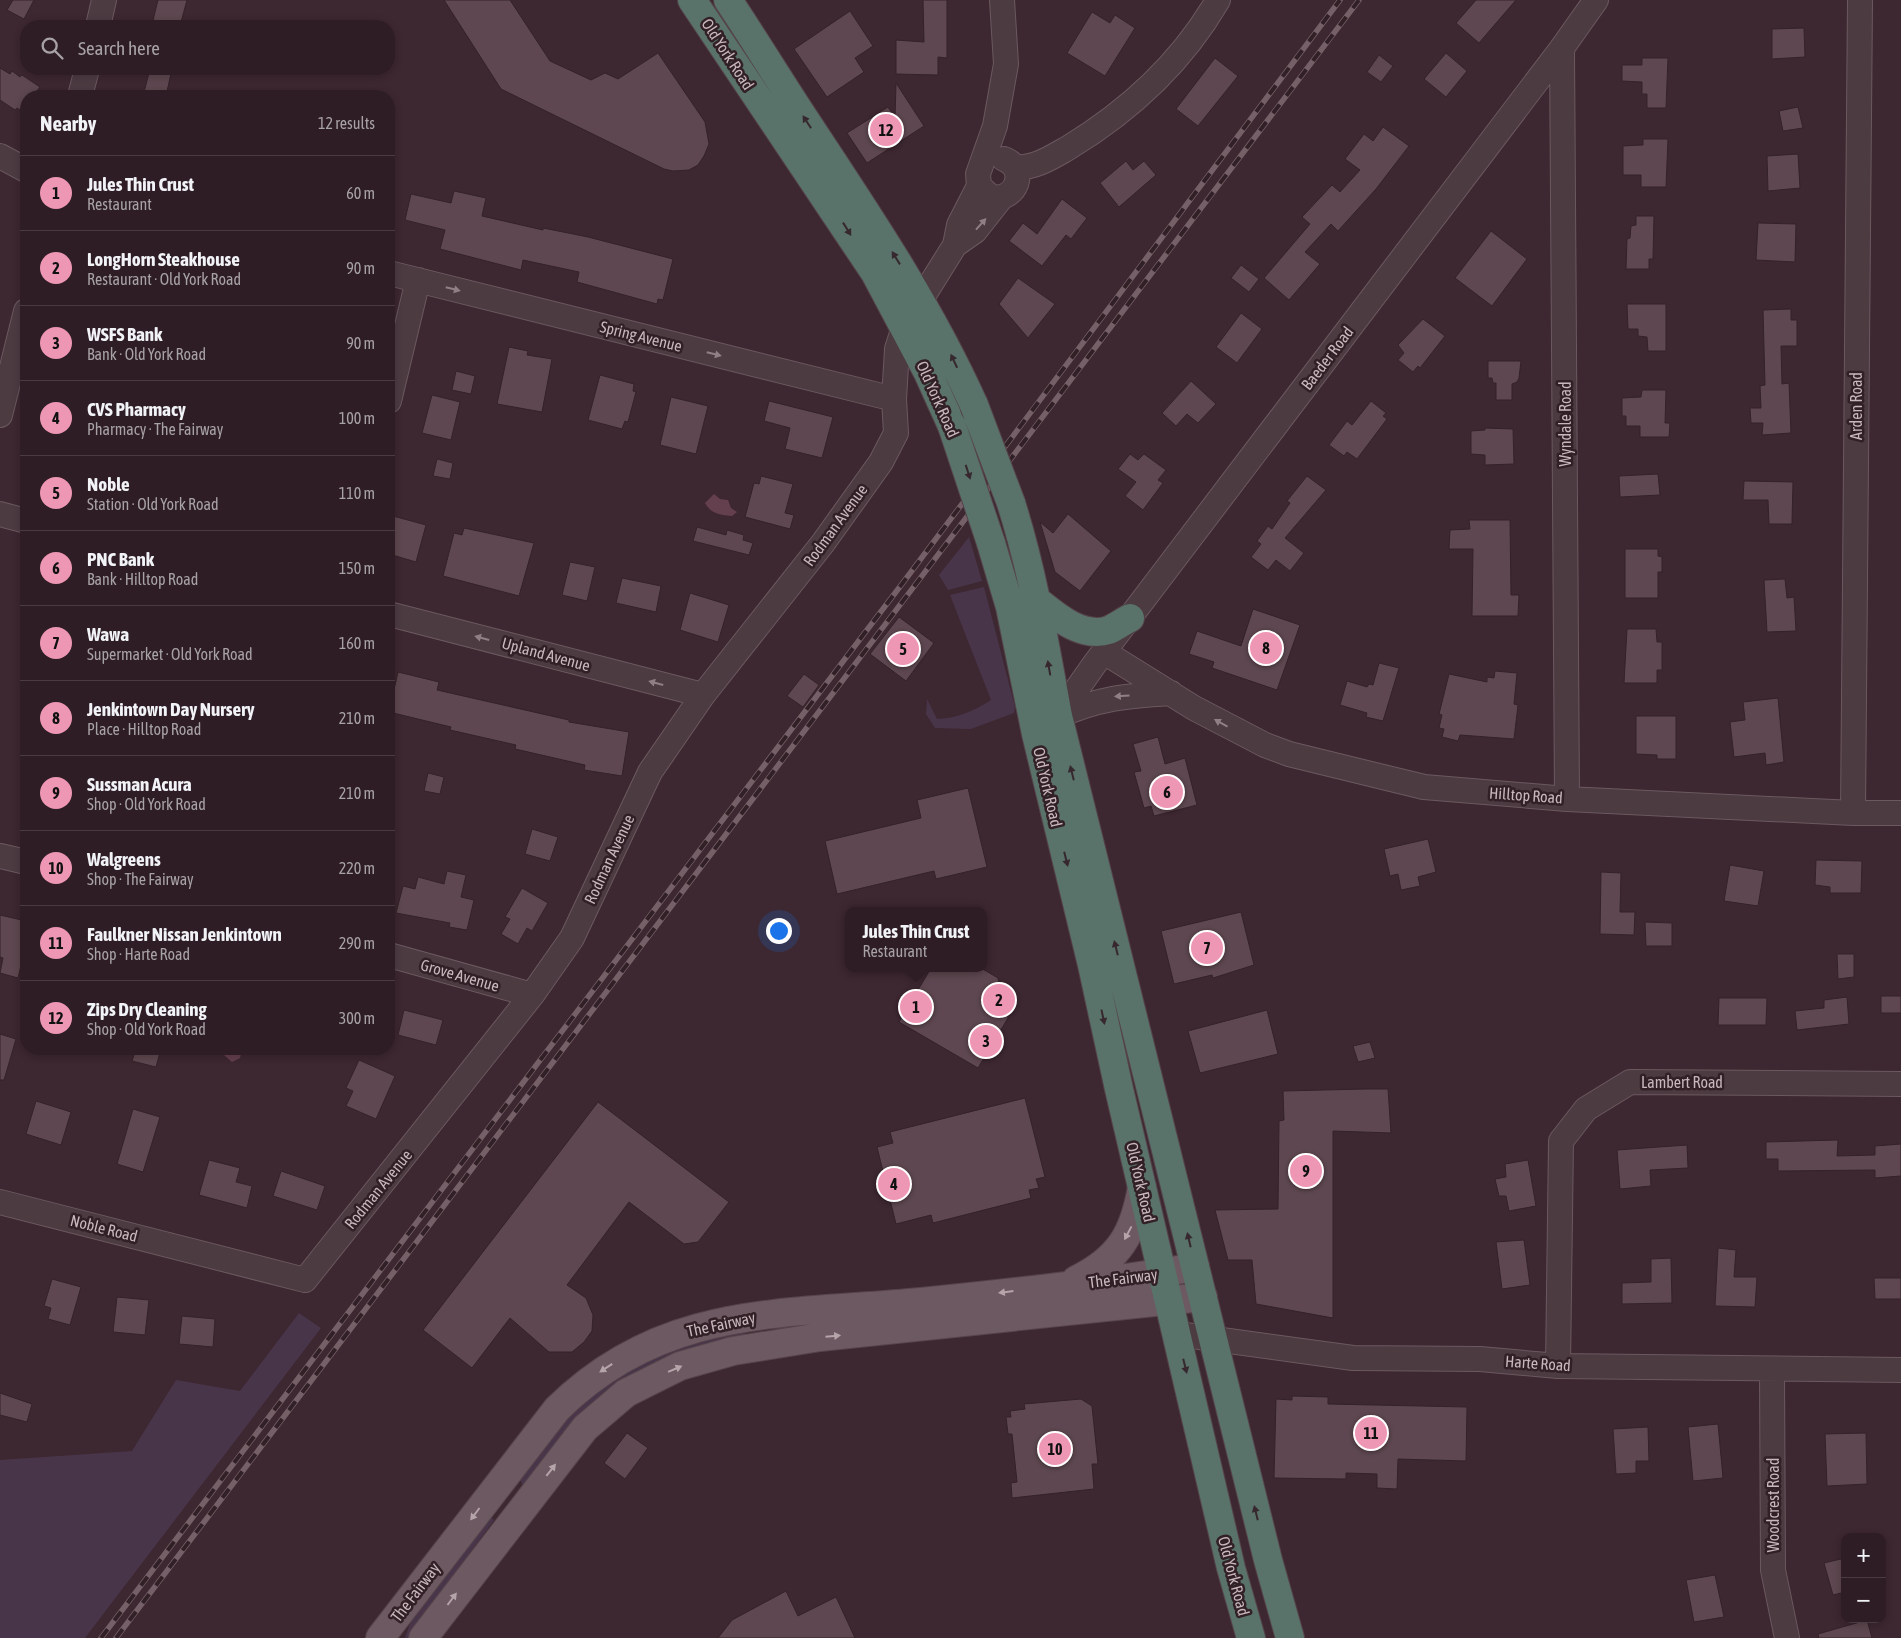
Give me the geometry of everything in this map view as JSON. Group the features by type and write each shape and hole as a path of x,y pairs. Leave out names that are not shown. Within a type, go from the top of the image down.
{"highway":[{"name":"Old York Road","path":"692,0 786,143 841,219 875,273 904,327 952,426 991,543 1046,721 1203,1297 1274,1588 1290,1638"},
{"name":"Old York Road","path":"728,0 863,205 921,300 945,342 974,405 1004,480 1019,528 1035,599 1046,721 1092,965 1231,1568 1251,1638"},
{"path":"1035,599 1062,620 1087,631 1109,630 1130,618"}],"main road":[{"path":"1054,1286 1081,1278 1102,1266 1112,1257 1129,1234 1136,1218 1142,1187"},
{"name":"The Fairway","path":"380,1638 536,1433 579,1387 630,1354 679,1332 732,1319 786,1312 919,1302 1162,1273 1195,1267"},
{"name":"The Fairway","path":"423,1638 574,1442 607,1407 652,1378 709,1357 820,1337 1203,1297"},
{"path":"495,1487 522,1508"}],"street":[{"path":"99,20 104,0"},
{"path":"1002,0 1006,64 995,126 1000,177 1057,154 1128,106 1162,75 1185,49 1218,0"},
{"name":"Baeder Road","path":"1046,721 1130,618 1562,48 1596,0"},
{"name":"Arden Road","path":"1853,813 1860,0"},
{"name":"Wyndale Road","path":"1562,48 1567,799"},
{"path":"82,90 85,75"},
{"path":"0,156 20,167"},
{"name":"Rodman Avenue","path":"207,1254 305,1280 532,995 572,938 650,772 703,695 823,543 881,462 896,433 894,399 897,348 904,327 955,245 975,231 1000,177"},
{"name":"Spring Avenue","path":"395,274 894,399"},
{"path":"395,376 418,280"},
{"path":"0,415 20,335"},
{"path":"0,514 20,519"},
{"name":"Upland Avenue","path":"395,616 703,695"},
{"name":"Hilltop Road","path":"1104,652 1219,722 1265,745 1289,754 1424,788 1567,799 1853,813 1901,813"},
{"path":"1046,721 1085,704 1114,697 1171,693"},
{"path":"0,856 20,861"},
{"name":"Grove Avenue","path":"395,956 532,995"},
{"name":"Lambert Road","path":"1558,1366 1561,1141 1586,1109 1630,1082 1901,1084"},
{"name":"Noble Road","path":"0,1202 207,1254"},
{"name":"Harte Road","path":"1178,1334 1353,1358 1480,1359 1558,1366 1772,1370 1901,1370"},
{"name":"Woodcrest Road","path":"1772,1370 1773,1570 1787,1638"}],"shaded area":[{"path":"714,494 720,499 728,500 731,508 737,512 732,516 728,516 710,510 705,503"},
{"path":"969,537 982,581 948,590 939,575"},
{"path":"984,587 1015,707 1014,713 971,729 935,728 926,714 927,699 937,719 965,713 991,700 950,595"},
{"path":"224,1055 241,1055 240,1058 232,1062"},
{"path":"299,1313 321,1328 85,1638 0,1638 0,1460 132,1451 176,1380 240,1391"},
{"path":"746,1329 746,1335 698,1352 528,1486 522,1484 519,1477 566,1418 590,1395 661,1351"},
{"path":"489,1516 494,1520 469,1554 464,1575 416,1638 405,1638 413,1615"}],"building":[{"path":"13,0 34,0 24,19 7,10"},
{"path":"158,0 187,0 182,20 153,20"},
{"path":"444,0 510,0 550,61 591,80 605,73 618,79 658,53 705,122 709,144 704,156 698,165 689,170 673,171 664,169 501,89"},
{"path":"923,0 947,0 947,58 938,57 938,75 896,74 896,40 924,42"},
{"path":"1476,0 1516,0 1479,43 1456,23"},
{"path":"850,11 873,46 855,58 864,72 827,97 794,49"},
{"path":"1092,12 1110,23 1115,15 1135,28 1105,76 1067,53"},
{"path":"1804,28 1805,57 1772,59 1772,29"},
{"path":"1446,53 1467,71 1446,97 1424,79"},
{"path":"1379,55 1393,66 1381,82 1367,72"},
{"path":"1215,58 1238,76 1198,126 1176,109"},
{"path":"1642,58 1668,58 1666,108 1647,108 1647,94 1642,94 1642,82 1622,81 1622,65 1642,65"},
{"path":"0,68 10,74 12,71 20,77 22,75 40,87 38,90 20,90 20,110 17,108 15,110 0,100"},
{"path":"148,75 171,75 167,90 145,90"},
{"path":"896,83 924,126 867,163 847,133 888,107 895,118"},
{"path":"1798,107 1803,128 1783,131 1779,111"},
{"path":"1383,127 1409,146 1376,189 1338,231 1331,224 1305,252 1320,264 1289,300 1264,278 1310,224 1302,217 1332,185 1340,192 1360,170 1345,159 1364,134 1373,141"},
{"path":"1643,139 1668,139 1666,187 1641,187 1641,175 1623,175 1623,146 1643,145"},
{"path":"1798,154 1800,188 1768,191 1767,156"},
{"path":"1126,161 1133,170 1144,161 1156,175 1119,207 1100,183"},
{"path":"454,191 486,198 482,216 543,230 543,228 588,237 673,259 663,300 658,299 657,304 577,282 579,272 523,260 521,270 440,249 445,230 405,220 411,194 451,203"},
{"path":"1062,199 1087,218 1071,239 1066,235 1042,266 1009,241 1023,223 1037,234"},
{"path":"1636,216 1654,216 1653,259 1649,259 1649,269 1626,269 1627,239 1630,238 1631,226 1636,225"},
{"path":"1758,223 1796,224 1795,262 1756,260"},
{"path":"1491,231 1527,259 1492,306 1455,278"},
{"path":"1241,265 1259,279 1249,292 1231,278"},
{"path":"1018,278 1055,304 1028,338 999,304"},
{"path":"1627,304 1666,304 1666,351 1648,351 1647,337 1638,336 1638,329 1628,329"},
{"path":"1791,309 1791,320 1797,320 1797,346 1781,346 1782,384 1789,383 1791,433 1762,435 1763,423 1751,423 1750,408 1761,408 1760,386 1765,385 1763,310"},
{"path":"1241,313 1262,329 1237,363 1216,347"},
{"path":"1423,319 1445,336 1420,368 1418,366 1413,372 1398,360 1404,353 1398,345"},
{"path":"509,347 528,351 527,355 552,359 542,412 497,404"},
{"path":"1488,361 1521,361 1519,378 1517,382 1512,384 1512,400 1496,400 1496,383 1493,383 1492,378 1488,378"},
{"path":"456,371 475,376 471,394 452,390"},
{"path":"600,375 634,384 633,391 636,392 628,422 625,421 622,429 588,420"},
{"path":"1191,381 1216,404 1198,423 1187,414 1176,426 1162,413"},
{"path":"1642,390 1666,390 1665,423 1670,423 1669,437 1640,437 1640,426 1626,426 1626,416 1622,416 1622,398 1641,397"},
{"path":"432,395 460,402 451,440 422,433"},
{"path":"671,397 708,406 696,454 660,445"},
{"path":"769,401 833,417 822,458 785,449 790,428 764,421"},
{"path":"1371,401 1386,413 1383,416 1387,419 1357,459 1347,452 1344,456 1329,445 1347,421 1352,425"},
{"path":"1485,428 1513,429 1514,464 1485,465 1485,455 1471,454 1471,431 1485,430"},
{"path":"1130,454 1138,460 1144,454 1166,470 1158,480 1163,483 1143,510 1125,496 1136,482 1118,469"},
{"path":"437,459 453,463 450,479 433,476"},
{"path":"1658,474 1660,495 1620,497 1619,476"},
{"path":"761,476 793,484 785,513 794,515 790,529 745,517 754,483 759,484"},
{"path":"1307,476 1326,490 1285,538 1304,553 1290,571 1276,560 1268,570 1251,557 1261,544 1257,541 1268,526 1272,529 1290,503 1287,501"},
{"path":"1744,481 1793,482 1792,524 1769,524 1768,500 1743,500"},
{"path":"1068,514 1111,551 1080,591 1055,572 1040,522 1053,533"},
{"path":"395,517 426,525 416,562 395,556"},
{"path":"1469,520 1510,520 1511,595 1519,595 1518,616 1472,616 1473,549 1449,549 1450,530 1470,529"},
{"path":"697,527 726,535 727,530 744,535 743,540 753,543 749,555 693,541"},
{"path":"464,528 534,543 519,596 443,576 454,533 462,535"},
{"path":"1625,549 1658,549 1658,556 1662,557 1662,572 1658,572 1658,598 1625,598"},
{"path":"570,562 595,567 587,601 562,595"},
{"path":"622,578 661,586 656,612 616,603"},
{"path":"1785,579 1787,598 1794,597 1796,631 1767,632 1764,580"},
{"path":"690,593 729,605 718,642 680,630"},
{"path":"1253,609 1300,625 1277,690 1212,668 1214,662 1189,654 1197,631 1241,646"},
{"path":"899,617 934,643 906,681 870,654"},
{"path":"1627,629 1656,629 1657,642 1662,642 1662,670 1657,670 1657,683 1624,683"},
{"path":"1379,663 1399,668 1383,721 1366,717 1367,713 1340,705 1347,681 1367,687 1369,684 1373,685"},
{"path":"1495,671 1517,673 1514,704 1518,705 1514,739 1460,735 1458,741 1442,737 1444,729 1439,728 1442,715 1439,714 1449,674 1487,682 1487,677 1494,678"},
{"path":"398,672 439,682 437,690 569,720 569,722 629,732 622,776 584,770 585,765 515,749 516,745 450,730 451,727 395,713 395,685"},
{"path":"804,674 819,685 803,707 787,696"},
{"path":"1778,698 1784,762 1766,765 1765,753 1734,757 1730,722 1745,720 1743,702"},
{"path":"1636,716 1676,716 1676,759 1657,759 1657,755 1636,754"},
{"path":"1158,737 1165,764 1185,758 1197,805 1154,816 1151,806 1144,808 1134,772 1141,771 1133,744"},
{"path":"428,773 444,777 440,794 424,791"},
{"path":"968,788 987,867 936,879 934,871 837,894 825,841 921,818 917,800"},
{"path":"532,829 558,837 550,861 525,854"},
{"path":"1428,839 1436,872 1418,877 1420,886 1401,890 1398,874 1390,876 1384,849"},
{"path":"1816,860 1862,861 1861,893 1830,893 1830,887 1815,885"},
{"path":"1730,865 1764,871 1758,906 1724,901"},
{"path":"447,871 466,875 461,897 474,900 467,930 449,927 450,923 396,913 403,886 415,889 418,877 444,884"},
{"path":"1601,872 1621,873 1620,912 1635,912 1634,935 1600,934"},
{"path":"522,888 548,903 532,931 527,928 518,944 501,934 510,919 505,917"},
{"path":"1241,912 1254,965 1213,978 1212,975 1174,984 1161,931"},
{"path":"0,915 20,920 20,970 18,978 0,973 3,958 0,957"},
{"path":"1645,922 1672,923 1672,946 1646,946"},
{"path":"1837,954 1854,954 1854,977 1838,979"},
{"path":"929,972 987,972 998,978 1000,988 1009,986 1015,1009 1008,1011 1008,1018 978,1068 899,1022"},
{"path":"1881,996 1901,996 1901,1013 1881,1013"},
{"path":"1847,997 1849,1024 1797,1030 1795,1011 1824,1008 1824,1000"},
{"path":"1719,998 1767,998 1766,1025 1718,1025"},
{"path":"404,1010 443,1020 436,1045 398,1035"},
{"path":"1267,1010 1278,1054 1200,1073 1188,1031"},
{"path":"0,1034 16,1039 4,1080 0,1080"},
{"path":"1370,1042 1375,1058 1358,1062 1353,1046"},
{"path":"134,1055 159,1055 156,1067 132,1061"},
{"path":"359,1060 395,1076 376,1119 346,1106 353,1091 346,1088"},
{"path":"1388,1089 1391,1133 1333,1131 1333,1318 1256,1304 1252,1260 1228,1260 1215,1210 1278,1209 1279,1121 1284,1120 1283,1091"},
{"path":"1025,1098 1045,1177 1036,1179 1039,1188 1029,1190 1031,1198 933,1223 931,1215 896,1224 877,1147 893,1143 890,1132"},
{"path":"36,1101 71,1112 61,1145 26,1134"},
{"path":"598,1102 729,1202 698,1242 684,1244 629,1202 567,1285 586,1298 593,1315 592,1331 584,1342 572,1352 549,1352 510,1318 472,1368 423,1330"},
{"path":"133,1109 160,1117 143,1172 117,1164"},
{"path":"1838,1140 1837,1156 1875,1155 1875,1146 1901,1144 1901,1176 1875,1178 1875,1170 1778,1171 1778,1159 1766,1159 1766,1142"},
{"path":"1687,1145 1688,1168 1650,1170 1651,1186 1620,1189 1617,1150"},
{"path":"209,1160 240,1168 236,1182 252,1186 247,1208 199,1195"},
{"path":"1528,1160 1536,1206 1509,1211 1506,1196 1499,1196 1495,1179 1506,1177 1505,1164"},
{"path":"281,1171 325,1186 317,1210 273,1196"},
{"path":"1524,1240 1530,1285 1502,1289 1496,1242"},
{"path":"1718,1248 1736,1250 1734,1277 1757,1277 1755,1307 1715,1306"},
{"path":"1671,1258 1672,1303 1622,1304 1622,1283 1651,1282 1651,1259"},
{"path":"1874,1278 1901,1278 1901,1299 1875,1299"},
{"path":"52,1279 81,1287 70,1325 48,1319 51,1308 44,1306"},
{"path":"117,1297 149,1300 145,1335 113,1332"},
{"path":"182,1316 215,1319 213,1347 179,1344"},
{"path":"0,1393 32,1404 27,1422 0,1415"},
{"path":"1292,1396 1328,1397 1328,1404 1467,1407 1466,1461 1398,1459 1397,1489 1377,1488 1377,1474 1346,1473 1346,1479 1274,1478 1276,1399 1292,1400"},
{"path":"1081,1399 1092,1406 1098,1464 1092,1464 1094,1489 1012,1498 1011,1483 1017,1482 1012,1434 1008,1434 1006,1417 1011,1417 1010,1411 1025,1409 1024,1404"},
{"path":"1718,1424 1723,1478 1693,1481 1688,1427"},
{"path":"1648,1427 1649,1461 1636,1461 1636,1473 1616,1474 1613,1429"},
{"path":"627,1433 648,1448 625,1479 604,1463"},
{"path":"1866,1433 1867,1484 1827,1486 1825,1434"},
{"path":"1841,1559 1841,1593 1833,1595 1824,1563"},
{"path":"1715,1575 1724,1617 1694,1622 1686,1580"},
{"path":"786,1591 798,1616 836,1597 855,1638 718,1638 732,1620"},
{"path":"1856,1623 1868,1623 1872,1638 1819,1638 1818,1634"}],"railway":[{"path":"101,1638 908,576 1340,0"},
{"path":"116,1638 1359,0"}],"place":[{"name":"Zips Dry Cleaning","path":"886,130"},
{"name":"Jenkintown Day Nursery","path":"1266,648"},
{"name":"Noble","path":"903,649"},
{"name":"PNC Bank","path":"1167,792"},
{"name":"Wawa","path":"1207,948"},
{"name":"LongHorn Steakhouse","path":"999,1000"},
{"name":"Jules Thin Crust","path":"916,1007"},
{"name":"WSFS Bank","path":"986,1041"},
{"name":"Sussman Acura","path":"1306,1171"},
{"name":"CVS Pharmacy","path":"894,1184"},
{"name":"Faulkner Nissan Jenkintown","path":"1371,1433"},
{"name":"Walgreens","path":"1055,1449"}]}
